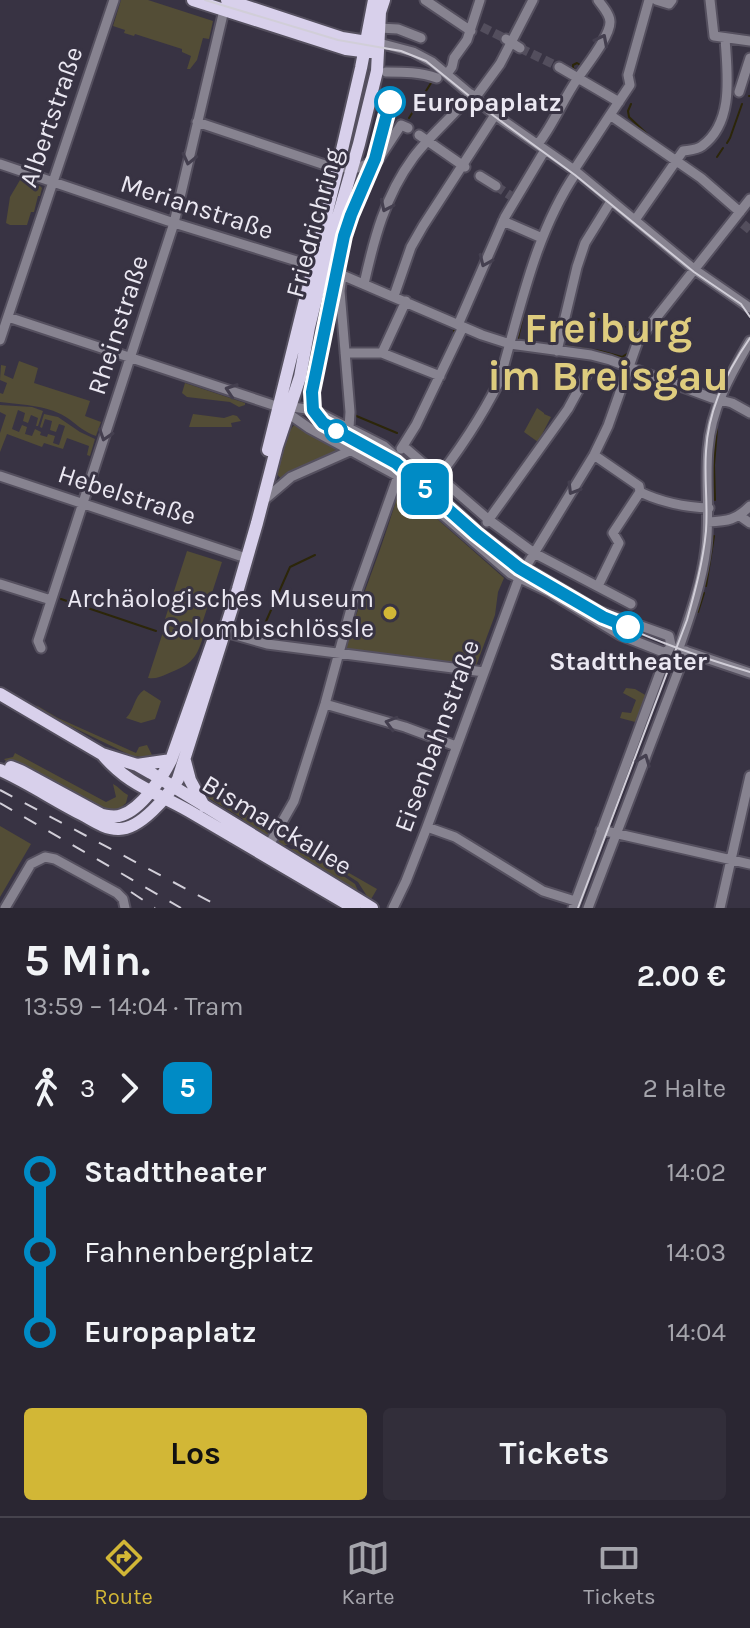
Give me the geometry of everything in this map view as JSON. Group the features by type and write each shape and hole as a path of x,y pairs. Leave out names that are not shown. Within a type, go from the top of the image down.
{"main road":[{"path":"193,0 227,3 372,48"},
{"path":"372,48 374,0"},
{"path":"372,48 384,0"},
{"name":"Friedrichring","path":"286,409 372,48"},
{"path":"286,409 264,500 225,632 185,759 173,787 137,823 123,829 112,828 97,823 0,770 16,768 102,815 113,817 130,812 160,779 171,760 202,676 286,409"},
{"path":"0,694 102,754 137,765 171,760"},
{"name":"Bismarckallee","path":"102,754 128,780 354,908"},
{"path":"185,759 190,780 204,806"},
{"name":"Bismarckallee","path":"137,765 372,908"},
{"path":"128,780 133,804 130,812"}],"street":[{"name":"Albertstraße","path":"0,340 114,0"},
{"path":"425,0 475,27"},
{"path":"447,74 475,27 480,0"},
{"path":"364,284 384,209 423,138 473,96 500,64 533,0"},
{"path":"392,453 403,446 440,376 513,197 578,77 608,30 608,15 598,0"},
{"path":"430,488 490,401 499,382 542,238 553,212 630,85 628,75 649,0"},
{"path":"656,0 669,4 672,0"},
{"path":"710,0 714,36 750,41"},
{"name":"Rheinstraße","path":"41,648 38,641 174,223 227,3"},
{"path":"379,28 398,29 421,38"},
{"path":"635,220 683,151 701,148 722,118 727,91 725,38"},
{"path":"372,48 402,49 428,60 495,115 575,172 695,270 749,308"},
{"path":"739,92 750,58"},
{"path":"559,67 619,102"},
{"path":"386,72 414,72 437,78"},
{"path":"727,91 750,95"},
{"path":"394,296 411,247 495,115"},
{"path":"610,115 675,164 701,178 739,218"},
{"path":"197,122 344,168 359,169 378,160 401,125 408,128"},
{"path":"423,138 464,166"},
{"name":"Merianstraße","path":"0,164 174,223 342,275 510,344 591,355 732,403 750,413"},
{"path":"480,176 496,186"},
{"name":"Eisenbahnstraße","path":"393,908 427,827 524,567 594,455 642,334 739,218 750,199"},
{"path":"556,350 585,243 611,201"},
{"path":"503,221 542,238"},
{"name":"Friedrichring","path":"342,275 340,291 350,424"},
{"path":"382,353 406,301"},
{"path":"8,317 286,409 313,410 350,424 392,453 480,533 524,567 599,611 669,636 676,649"},
{"path":"589,907 701,576 709,508 708,447 711,426 719,399 750,341"},
{"path":"345,353 382,353 440,376"},
{"path":"480,533 568,409 586,374 591,355"},
{"path":"286,409 309,428 398,476 519,578 549,592 620,635 663,652 676,649 750,673"},
{"path":"403,446 489,520 534,553 631,604"},
{"path":"264,500 291,477 352,450"},
{"path":"594,455 639,486 640,492 613,533 619,543 598,586"},
{"name":"Hebelstraße","path":"0,476 240,556"},
{"path":"269,845 294,801 359,585 398,476"},
{"path":"640,492 680,506 709,508"},
{"path":"708,522 740,516 750,506"},
{"path":"740,516 750,523"},
{"path":"0,584 51,600"},
{"path":"225,632 267,644 484,672"},
{"path":"427,827 455,837 570,904 676,649"},
{"path":"325,704 405,727 456,746"},
{"path":"720,908 750,776"},
{"path":"601,830 750,864"},
{"path":"5,908 31,864 45,857 55,859 117,893 123,899 125,908"}],"shaded area":[{"path":"121,0 148,0 213,21 209,39 203,38 197,60 190,69 187,69 191,56 182,49 124,33 125,30 113,26"},
{"path":"363,177 370,180 350,224 339,270 331,264 341,224 357,183 361,183"},
{"path":"20,180 42,188 27,225 10,225 6,223 10,197"},
{"path":"329,282 336,284 327,329 315,332 322,298"},
{"path":"326,335 314,394 303,392 316,340"},
{"path":"19,361 38,368 34,383 90,401 85,416 101,422 96,436 53,411 0,402 0,393 3,394 7,383 0,380 1,365 6,366 4,375 13,379"},
{"path":"185,383 245,405 239,407 230,402 187,397 182,393"},
{"path":"0,405 32,407 43,411 36,426 38,418 31,415 28,423 23,421 25,413 18,410 12,429 19,432 22,425 27,427 25,434 32,436 35,429 41,432 40,435 55,436 53,443 59,445 65,426 59,424 56,432 50,430 52,421 45,419 40,427 44,414 58,417 95,439 90,456 87,455 89,446 67,438 63,449 44,443 42,447 7,434 0,452 0,433 6,415 0,412"},
{"path":"537,408 551,417 538,442 524,432"},
{"path":"193,414 224,418 233,415 241,421 231,423 232,427 189,427"},
{"path":"294,425 335,447 336,452 281,479 277,474 288,433"},
{"path":"393,458 512,561 508,568 389,467"},
{"path":"399,490 418,502 504,578 498,592 495,615 476,666 344,650"},
{"path":"187,551 222,562 200,630 165,619"},
{"path":"167,625 203,637 194,657 186,665 160,677 148,678 164,629 169,630"},
{"path":"626,688 647,696 639,723 620,718 622,712 631,713 636,700 623,693"},
{"path":"144,690 161,701 155,719 141,723 126,718 138,696"},
{"path":"36,705 136,753 139,747 147,745 152,755 132,756 58,720"},
{"path":"15,753 106,802 116,797 113,784 128,795 126,803 117,811 104,809 4,759 13,757"},
{"path":"200,785 271,829 271,834 267,837 249,829 242,818 203,795"},
{"path":"0,826 31,844 0,897"},
{"path":"278,834 377,889 370,901 358,882 341,871 339,873 355,884 359,893 285,849 296,849 310,857 311,854 296,845 278,845 275,842"}],"waterway":[{"path":"516,21 528,0"},
{"path":"576,71 573,65 577,63 582,66"},
{"path":"409,118 431,83"},
{"path":"631,104 629,117 647,134"},
{"path":"727,143 742,104"},
{"path":"491,105 505,116"},
{"path":"717,157 723,148"},
{"path":"373,176 382,162"},
{"path":"559,165 570,173"},
{"path":"578,179 587,186"},
{"path":"341,264 350,223 369,183"},
{"path":"638,208 644,199"},
{"path":"646,235 687,270"},
{"path":"472,304 487,270"},
{"path":"518,338 526,303"},
{"path":"640,332 651,318"},
{"path":"593,341 598,319 639,331"},
{"path":"445,324 454,328 454,335"},
{"path":"566,346 622,357 630,352"},
{"path":"437,371 445,356"},
{"path":"354,415 397,433"},
{"path":"608,437 613,425"},
{"path":"715,500 717,429"},
{"path":"493,529 514,545"},
{"path":"706,586 714,536"},
{"path":"260,635 290,567 315,555"},
{"path":"698,612 704,593"},
{"path":"61,599 156,631"}],"tunnel":[{"path":"482,27 506,39"},
{"path":"520,48 559,67"},
{"path":"496,186 511,196"},
{"path":"743,224 750,230"}],"tram line":[{"path":"205,0 338,40 401,51 426,61 575,175 694,272 741,304 750,317"},
{"path":"394,88 375,159 344,236 312,392 314,412 330,428 398,465 482,540 522,571 552,589 649,637 750,672"},
{"name":"5","path":"390,102 371,172 344,236 312,392 313,410 323,423 396,463 514,564 603,617 628,627"},
{"path":"578,908 687,620 705,543 710,421 726,377 750,338"}],"railway":[{"path":"0,790 222,908"},
{"path":"0,803 181,908"},
{"path":"131,892 155,908"}],"place":[{"name":"Europaplatz","path":"390,102"},
{"name":"Archäologisches Museum Colombischlössle","path":"390,613"},
{"name":"Stadttheater","path":"628,627"}],"district":[{"name":"Freiburg im Breisgau","path":"608,352"}]}
